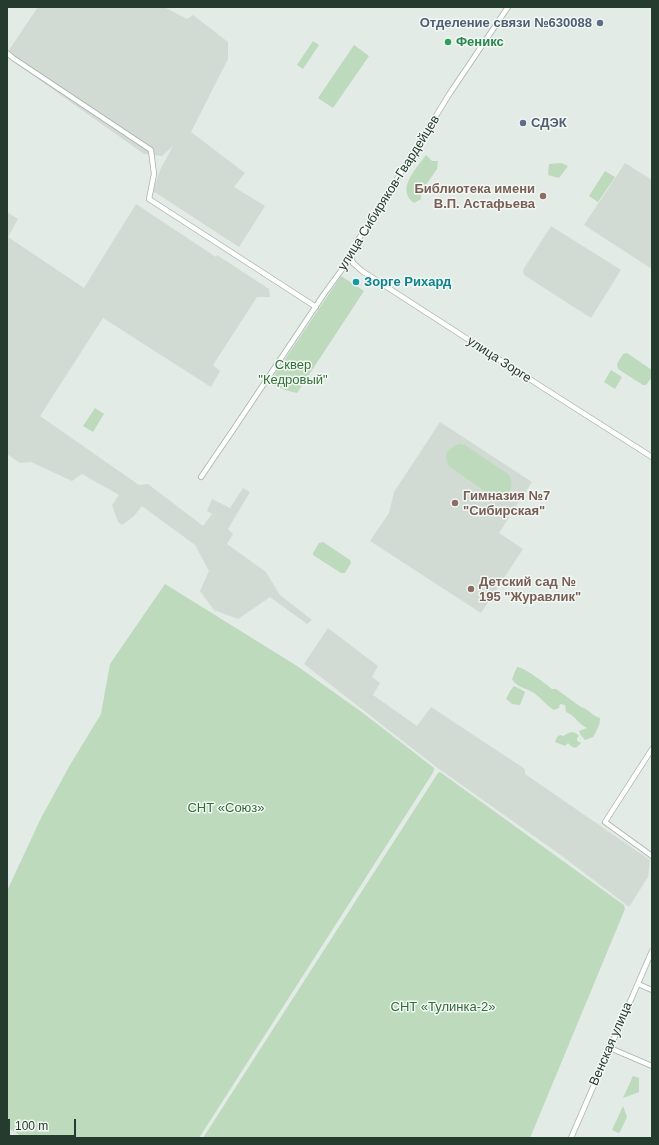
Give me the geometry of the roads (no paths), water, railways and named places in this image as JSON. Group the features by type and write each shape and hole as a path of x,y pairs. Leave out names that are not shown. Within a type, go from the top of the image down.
{"street":[{"name":"улица Сибиряков-Гвардейцев","path":"201,476 351,257 358,240 450,93 508,7"},
{"path":"7,53 151,150 154,174 149,199 252,267 316,306"},
{"name":"улица Зорге","path":"351,257 353,263 362,271 652,457"},
{"path":"652,749 605,822 652,856"},
{"name":"Венская улица","path":"571,1138 652,951"},
{"path":"638,984 652,990"},
{"path":"610,1048 652,1066"}],"place":[{"name":"Отделение связи №630088","path":"600,23"},
{"name":"Феникс","path":"448,42"},
{"name":"СДЭК","path":"523,123"},
{"name":"Библиотека имени В.П. Астафьева","path":"543,196"},
{"name":"Зорге Рихард","path":"356,282"},
{"name":"Гимназия №7 \"Сибирская\"","path":"455,503"},
{"name":"Детский сад № 195 \"Журавлик\"","path":"471,589"}],"park label":[{"name":"Сквер \"Кедровый\"","path":"293,372"},
{"name":"СНТ «Союз»","path":"226,808"},
{"name":"СНТ «Тулинка-2»","path":"443,1007"}]}
